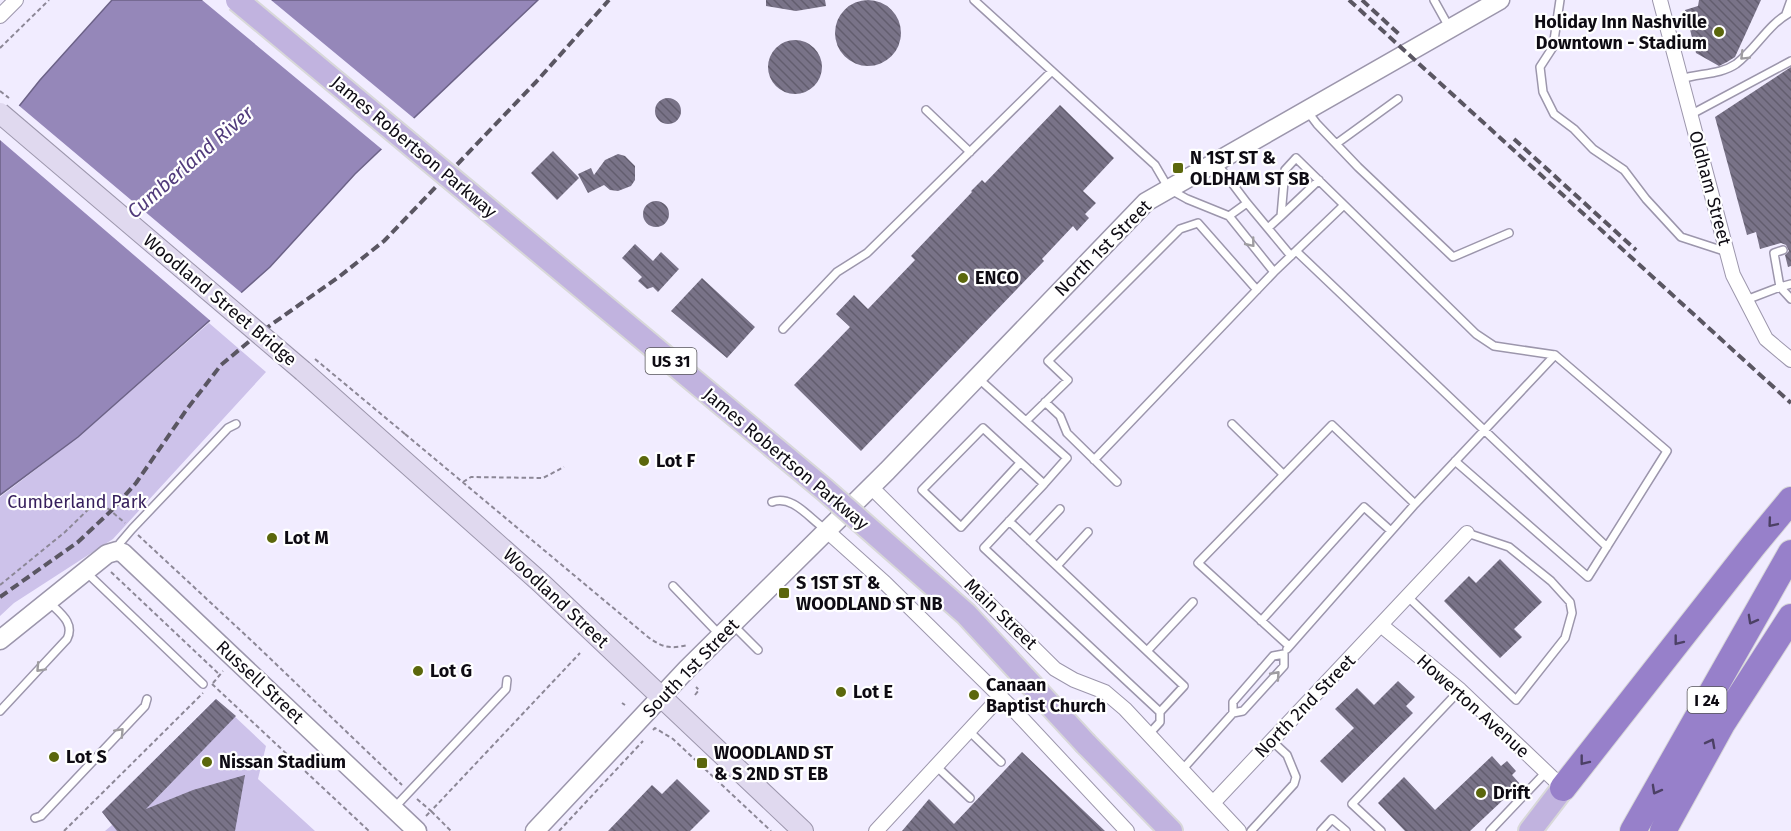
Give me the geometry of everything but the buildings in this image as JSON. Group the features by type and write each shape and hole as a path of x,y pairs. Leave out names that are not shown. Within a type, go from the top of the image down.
{"highway":[{"path":"1554,780 1791,500"},
{"name":"I 24","path":"1633,831 1786,561"},
{"name":"I 24","path":"1663,831 1722,724 1791,617"}],"main road":[{"name":"James Robertson Parkway","path":"237,0 825,490 966,614 1086,744 1171,831"},
{"name":"Woodland Street Bridge","path":"0,113 303,371"},
{"name":"Woodland Street","path":"303,371 499,545 803,831"},
{"path":"1530,831 1554,780"}],"street":[{"path":"0,16 16,0"},
{"name":"North 1st Street","path":"850,508 1146,202 1500,0"},
{"name":"Oldham Street","path":"1659,0 1734,275 1766,339 1791,360"},
{"name":"Main Street","path":"871,487 1055,669 1074,680 1105,692 1125,709 1239,831"},
{"name":"South 1st Street","path":"539,830 662,696 850,508"},
{"path":"827,531 1001,696 1127,831"},
{"name":"North 2nd Street","path":"1213,803 1382,626 1467,532"},
{"path":"0,640 112,552 117,551"},
{"name":"Russell Street","path":"117,551 123,552 393,808 420,825"},
{"name":"Howerton Avenue","path":"1382,626 1460,690 1554,780"},
{"path":"876,831 1001,696"}],"lane":[{"path":"974,0 1155,165 1169,189 1229,216 1274,272"},
{"path":"1434,0 1451,29"},
{"path":"1560,0 1553,47 1540,67 1543,92 1554,114 1574,129 1593,149 1624,170 1646,199 1681,237 1728,252"},
{"path":"1681,79 1696,74 1723,71 1736,64 1788,13 1791,0"},
{"path":"1690,115 1791,62"},
{"path":"783,329 837,272 867,253 1052,71"},
{"path":"1336,144 1398,99"},
{"path":"926,110 970,152"},
{"path":"1307,110 1336,144 1453,257 1509,232"},
{"path":"1281,216 1285,170 1296,158 1476,334 1494,346 1555,355 1667,451 1588,577 1455,460"},
{"path":"1216,162 1246,203 1268,228 1607,547"},
{"path":"1268,228 1318,180"},
{"path":"1229,216 1246,203"},
{"path":"1094,460 1274,272 1344,205"},
{"path":"1026,422 1068,380 1048,361 1180,229 1198,223 1257,290"},
{"path":"1783,250 1774,253 1780,287 1791,299"},
{"path":"1746,300 1791,284"},
{"path":"1182,770 1233,713 1243,711 1284,666 1284,654 1289,646 1455,460 1555,355"},
{"path":"977,377 1067,458 984,548 1160,712"},
{"path":"1045,402 1060,416 1067,434 1117,482"},
{"path":"117,551 120,543 132,529 228,428 236,424"},
{"path":"1232,424 1283,474"},
{"path":"1289,646 1198,563 1332,425 1415,504"},
{"path":"1020,463 961,527 922,490 983,428 1044,484"},
{"path":"772,502 782,500 790,502 827,531"},
{"path":"1261,621 1364,507 1391,531"},
{"path":"1030,541 1060,508"},
{"path":"1009,521 1184,686 1160,712 1160,722 1149,734"},
{"path":"1057,566 1088,532"},
{"path":"1408,597 1516,700 1565,638 1572,613 1570,602 1551,581 1509,547 1467,532"},
{"path":"96,566 203,688"},
{"path":"673,586 726,630 758,650"},
{"path":"0,711 70,634 69,622 49,601"},
{"path":"1147,651 1192,603"},
{"path":"1233,713 1233,702 1273,656 1284,654"},
{"path":"393,808 506,689 507,680"},
{"path":"1381,831 1352,804 1460,690"},
{"path":"35,818 41,816 145,706 147,699"},
{"path":"969,731 1001,762"},
{"path":"1251,831 1294,784 1296,777 1287,754 1272,741"},
{"path":"936,766 970,798"},
{"path":"1490,831 1554,780"},
{"path":"1321,831 1332,819 1346,831"}],"path":[{"path":"0,48 50,0"},
{"path":"405,434 633,626 661,646 677,649 690,644"},
{"path":"462,482 471,477 543,478 564,467"},
{"path":"0,585 65,532 98,500 112,510 246,635 451,831"},
{"path":"96,566 220,675"},
{"path":"420,825 580,653"},
{"path":"212,684 369,831"},
{"path":"695,695 699,690 696,687"},
{"path":"64,831 203,688"},
{"path":"659,731 662,727"},
{"path":"559,831 655,728 673,740 771,831"}],"green space":[{"name":"Cumberland Park","path":"209,323 266,372 113,539 14,603 0,616 0,497 78,437"},
{"name":"Nissan Stadium","path":"216,699 266,746 258,779 315,831 105,831 112,825 102,812"}],"water":[{"name":"Cumberland River","path":"112,0 538,0 355,174 270,267 78,437 0,495 0,130 40,80"}],"pier":[{"path":"202,0 271,0 416,120 384,151"},
{"path":"17,104 244,295 213,323 0,140 0,125"}],"railway":[{"path":"0,597 78,542 112,510 136,483 187,409 221,365 258,334 340,276 384,241 536,82 609,0"},
{"path":"1349,0 1791,403"},
{"path":"1362,0 1401,36"},
{"path":"1514,139 1636,250"}],"place":[{"name":"Holiday Inn Nashville Downtown - Stadium","path":"1719,32"},
{"name":"N 1ST ST & OLDHAM ST SB","path":"1178,168"},
{"name":"ENCO","path":"963,278"},
{"name":"Lot F","path":"644,461"},
{"name":"Lot M","path":"272,538"},
{"name":"S 1ST ST & WOODLAND ST NB","path":"784,593"},
{"name":"Lot G","path":"418,671"},
{"name":"Lot E","path":"841,692"},
{"name":"Canaan Baptist Church","path":"974,695"},
{"name":"Lot S","path":"54,757"},
{"name":"Nissan Stadium","path":"207,762"},
{"name":"WOODLAND ST & S 2ND ST EB","path":"702,763"},
{"name":"Drift","path":"1481,793"}]}
